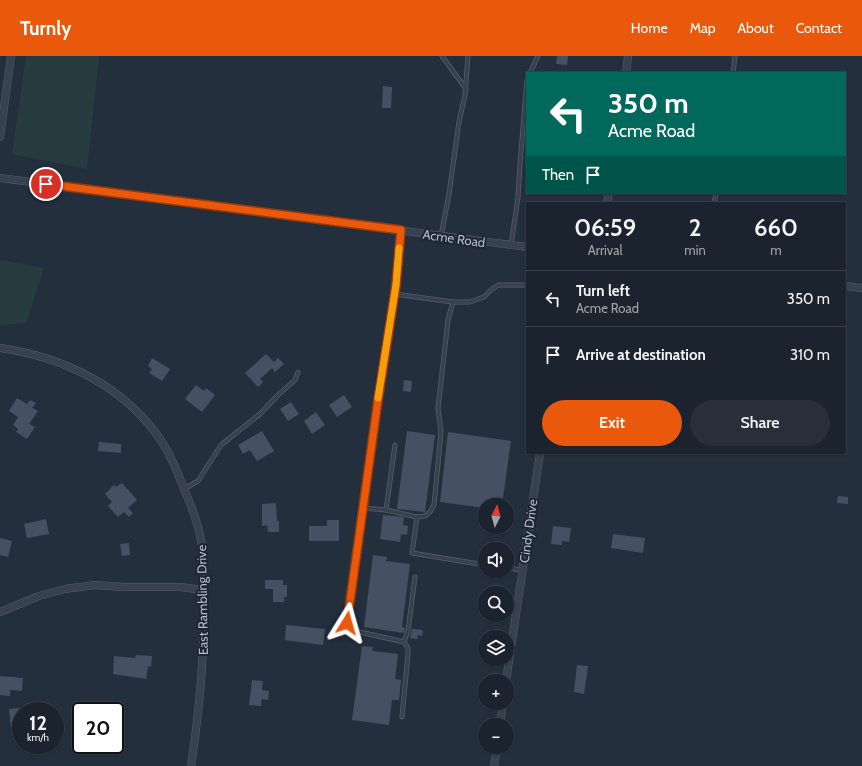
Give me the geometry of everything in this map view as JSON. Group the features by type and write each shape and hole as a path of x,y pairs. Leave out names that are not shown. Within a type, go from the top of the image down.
{"street":[{"path":"0,137 11,56"},
{"path":"626,72 628,56"},
{"name":"Acme Road","path":"0,178 526,247"},
{"path":"846,286 862,288"},
{"name":"East Rambling Drive","path":"0,348 21,351 64,364 91,377 122,398 162,442 172,461 195,518 201,539 204,590 204,637 201,687 192,766"},
{"name":"Cindy Drive","path":"507,674 540,454"},
{"path":"0,612 39,596 95,585 124,587 180,587 204,590"},
{"path":"494,766 496,754"}],"lane":[{"path":"442,56 466,89"},
{"path":"441,236 466,89 468,56"},
{"path":"530,72 538,56"},
{"path":"732,72 735,56"},
{"path":"511,245 518,197 526,92"},
{"path":"401,230 394,294 347,623 348,628 352,630 404,642 408,648 402,717"},
{"path":"394,294 453,302 470,302 484,297 498,285 526,285"},
{"path":"363,508 386,510 417,517 425,516 430,512 434,505 441,432 438,408 448,320 453,302"},
{"path":"184,489 198,480 222,445 260,414 295,380 298,372"},
{"path":"386,510 395,445"},
{"path":"417,517 412,553 478,564"},
{"path":"514,569 522,570"},
{"path":"404,642 408,631 415,578"}],"green space":[{"path":"26,56 99,56 87,169 12,154"},
{"path":"0,260 44,268 26,323 0,325"}],"building":[{"path":"557,56 568,56 567,65 556,64"},
{"path":"383,86 392,87 391,108 382,108"},
{"path":"266,354 274,362 278,358 284,364 275,372 272,368 260,379 263,382 258,387 245,373"},
{"path":"152,358 170,369 162,381 149,373 152,369 148,366"},
{"path":"404,380 412,381 411,392 403,391"},
{"path":"196,385 204,391 206,388 215,395 202,412 185,399"},
{"path":"344,395 352,407 337,417 329,405"},
{"path":"17,398 27,404 30,400 36,403 32,408 38,411 29,424 35,427 27,439 16,432 18,429 13,425 18,417 9,411"},
{"path":"291,402 299,414 288,421 280,409"},
{"path":"316,412 325,425 312,434 304,421"},
{"path":"262,431 274,451 257,461 250,450 243,454 238,445"},
{"path":"407,431 435,435 425,512 397,509"},
{"path":"448,432 511,441 503,498 478,498 478,507 440,502"},
{"path":"99,442 121,444 121,453 98,451"},
{"path":"122,483 137,500 128,508 133,513 129,517 124,512 118,517 108,506 112,502 105,494 114,485 116,487"},
{"path":"838,496 848,497 848,504 837,503"},
{"path":"276,503 279,532 268,532 267,525 262,526 262,504"},
{"path":"383,515 404,517 403,525 408,526 407,535 401,534 400,542 380,539"},
{"path":"46,519 49,534 27,538 24,524"},
{"path":"327,520 339,520 339,541 309,541 309,526 327,526"},
{"path":"553,526 571,528 569,542 562,541 562,545 551,544"},
{"path":"613,534 645,538 643,553 611,548"},
{"path":"0,538 12,541 8,557 0,555"},
{"path":"129,543 130,555 122,556 120,544"},
{"path":"373,555 387,557 386,561 410,564 402,627 405,628 404,633 364,627"},
{"path":"265,580 283,580 283,585 287,585 287,597 284,597 284,602 273,602 273,589 265,589"},
{"path":"286,625 325,629 323,645 285,640"},
{"path":"412,629 423,630 422,636 418,635 417,639 410,638"},
{"path":"362,646 373,647 372,651 398,654 395,679 401,680 399,700 392,700 389,725 352,720"},
{"path":"136,655 152,656 151,667 148,666 146,679 113,674 114,656 135,658"},
{"path":"577,665 588,666 584,694 574,692"},
{"path":"0,676 23,678 22,691 10,690 10,696 0,695"},
{"path":"252,680 263,681 262,690 269,691 268,700 262,699 261,706 249,705"},
{"path":"9,709 12,709 12,729 11,729"}],"slow traffic":[{"path":"378,398 396,285 399,248"}],"route":[{"path":"46,184 401,230 396,285 378,400 347,623"}]}
